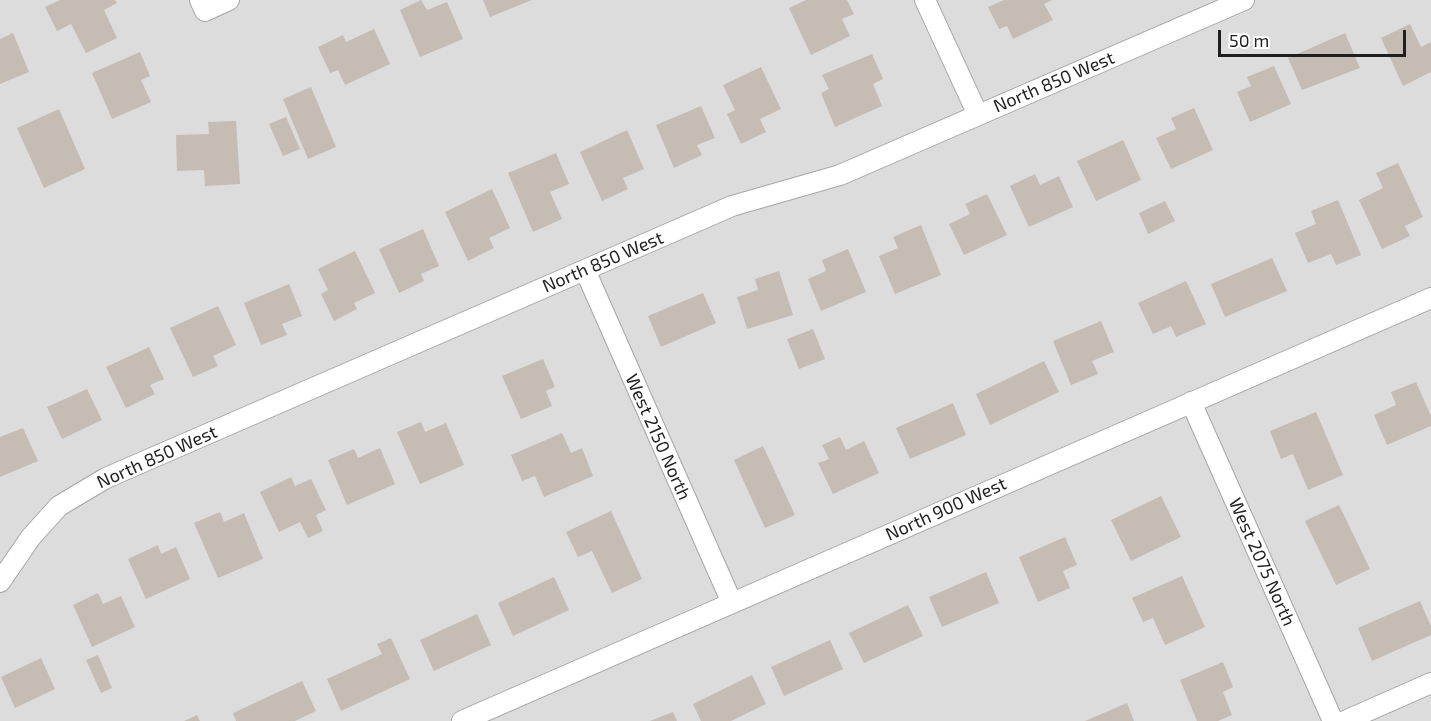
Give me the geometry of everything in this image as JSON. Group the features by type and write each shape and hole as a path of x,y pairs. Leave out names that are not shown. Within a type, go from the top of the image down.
{"street":[{"path":"203,5 229,0"},
{"path":"925,0 978,115"},
{"name":"North 850 West","path":"0,582 31,537 60,506 106,478 732,206 840,175 1244,0"},
{"name":"West 2150 North","path":"585,270 732,603"},
{"name":"North 900 West","path":"462,721 1431,298"},
{"name":"West 2075 North","path":"1191,402 1333,721"},
{"path":"1345,721 1431,683"}],"shaded area":[{"path":"0,0 1431,0 1431,721 0,721"}],"building":[{"path":"60,0 115,0 117,3 104,10 117,38 86,53 71,24 57,31 45,7"},
{"path":"421,0 427,10 447,2 463,39 420,57 400,10"},
{"path":"483,0 532,0 490,17"},
{"path":"806,0 847,0 854,14 842,19 850,36 811,55 789,8"},
{"path":"1004,0 1052,0 1044,4 1053,20 1013,39 1007,26 999,29 988,7"},
{"path":"1410,24 1421,47 1431,42 1431,72 1403,86 1381,38"},
{"path":"374,29 390,64 345,85 338,70 330,73 318,47 343,35 346,42"},
{"path":"13,33 29,72 0,84 0,39"},
{"path":"1345,33 1360,68 1302,90 1288,58"},
{"path":"140,52 150,76 141,80 151,102 112,119 92,73"},
{"path":"872,54 883,79 873,84 882,106 835,127 821,93 829,89 822,75"},
{"path":"1274,66 1291,104 1250,122 1237,92 1251,86 1247,77"},
{"path":"761,67 781,109 760,119 766,132 741,144 727,114 735,110 723,85"},
{"path":"311,87 336,147 308,159 283,99"},
{"path":"701,106 715,138 697,145 702,155 674,168 656,125"},
{"path":"1194,108 1213,150 1171,169 1156,138 1176,129 1171,118"},
{"path":"59,109 85,169 44,188 17,128"},
{"path":"286,117 300,149 283,156 269,124"},
{"path":"236,121 240,184 205,186 204,170 177,171 176,135 209,134 208,122"},
{"path":"627,130 644,169 623,178 628,189 602,201 580,152"},
{"path":"1123,140 1141,180 1096,201 1077,161"},
{"path":"556,153 569,184 550,192 562,219 533,232 508,173"},
{"path":"1398,163 1423,217 1405,226 1410,236 1382,249 1359,200 1383,188 1376,173"},
{"path":"1035,174 1040,185 1059,176 1073,207 1029,227 1010,186"},
{"path":"492,189 510,228 489,238 494,248 468,261 445,212"},
{"path":"987,194 1007,235 964,255 949,224 970,214 965,204"},
{"path":"1338,200 1361,255 1336,265 1331,254 1308,263 1295,233 1316,224 1311,211"},
{"path":"1165,201 1175,221 1148,234 1139,213"},
{"path":"921,225 941,275 895,294 879,256 898,248 893,237"},
{"path":"423,229 439,266 421,274 424,281 399,293 379,249"},
{"path":"848,249 866,292 821,311 808,279 826,271 822,260"},
{"path":"355,251 375,293 354,303 357,309 334,321 321,294 328,290 318,269"},
{"path":"1272,258 1287,291 1225,317 1211,284"},
{"path":"779,271 793,315 747,329 737,297 758,290 755,279"},
{"path":"1186,281 1206,324 1176,337 1171,326 1153,334 1138,303"},
{"path":"289,284 302,316 282,324 287,335 261,345 244,303"},
{"path":"703,293 716,323 661,347 648,316"},
{"path":"218,306 236,345 213,356 218,366 193,377 170,328"},
{"path":"1101,321 1114,352 1092,361 1098,374 1071,385 1053,341"},
{"path":"813,329 825,359 799,369 787,339"},
{"path":"149,347 164,379 150,385 155,394 126,408 106,367"},
{"path":"543,359 555,387 546,391 552,406 521,419 502,376"},
{"path":"1044,361 1059,392 990,425 976,394"},
{"path":"1416,382 1431,416 1431,426 1387,445 1374,415 1396,405 1391,392"},
{"path":"87,389 102,420 62,439 47,407"},
{"path":"953,403 966,435 910,459 896,428"},
{"path":"1316,412 1343,475 1308,490 1293,454 1281,459 1270,431"},
{"path":"421,422 425,432 446,423 464,465 420,484 397,432"},
{"path":"23,428 38,461 0,477 0,437"},
{"path":"562,433 571,453 582,448 593,476 544,497 535,476 522,481 511,455"},
{"path":"840,437 846,450 864,441 879,473 833,494 818,463 829,459 822,445"},
{"path":"763,446 795,515 765,528 734,460"},
{"path":"380,448 395,484 347,505 328,460 354,449 358,458"},
{"path":"291,477 295,486 311,479 326,510 316,515 323,531 308,538 300,522 279,532 260,492"},
{"path":"1161,496 1181,537 1131,561 1111,520"},
{"path":"1339,505 1370,569 1336,585 1305,521"},
{"path":"611,511 642,579 612,593 592,551 578,557 566,532"},
{"path":"220,512 224,522 244,513 263,559 218,578 194,523"},
{"path":"1065,537 1077,565 1063,571 1070,588 1038,602 1019,557"},
{"path":"158,545 161,554 176,547 190,579 146,599 128,559"},
{"path":"986,572 999,603 942,627 929,597"},
{"path":"1182,576 1205,627 1165,645 1153,618 1143,622 1132,598"},
{"path":"554,577 569,610 513,636 498,603"},
{"path":"98,593 103,604 121,596 135,627 92,647 73,605"},
{"path":"1420,601 1431,626 1431,635 1372,661 1358,628"},
{"path":"908,605 923,636 864,663 849,633"},
{"path":"477,614 491,645 434,671 420,640"},
{"path":"391,638 410,679 341,711 327,679 382,654 377,644"},
{"path":"830,640 843,669 784,696 771,667"},
{"path":"98,655 112,688 101,693 86,660"},
{"path":"41,658 55,689 15,708 1,677"},
{"path":"1223,662 1233,687 1223,692 1232,715 1218,721 1197,721 1180,680"},
{"path":"752,675 766,704 731,721 701,721 693,704"},
{"path":"302,681 316,711 295,721 236,721 233,713"},
{"path":"1127,703 1134,721 1085,721"},
{"path":"673,712 677,721 650,721"},
{"path":"197,715 200,721 184,721"}]}
